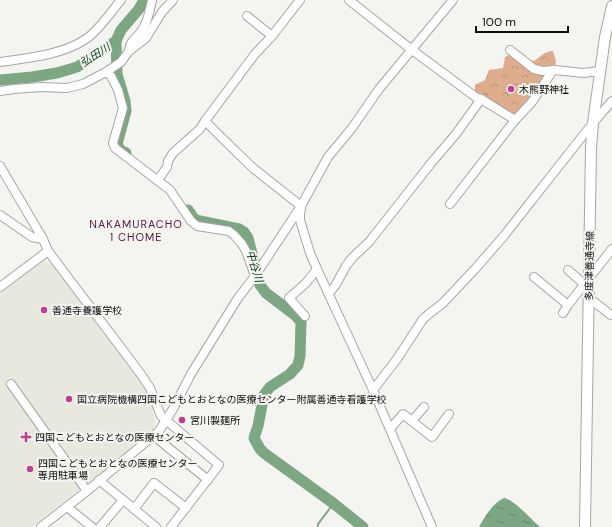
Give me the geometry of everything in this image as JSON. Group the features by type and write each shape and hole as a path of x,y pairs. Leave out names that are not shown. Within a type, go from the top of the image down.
{"main road":[{"name":"多度津善通寺線","path":"585,527 589,298 587,281 591,148 605,37 612,6"}],"street":[{"path":"0,62 33,57 73,46 86,39 98,28 121,0"},
{"path":"129,52 130,44 142,30 148,17 152,0"},
{"path":"0,91 41,87 67,88 83,84 108,71 121,62 129,52 146,38 162,12 173,0"},
{"path":"158,180 167,167 168,161 173,153 200,129 255,54 272,36 300,0"},
{"path":"349,0 412,50 477,98 514,120"},
{"path":"41,527 159,431 173,410 191,374 238,298 255,276 302,206 328,157 352,128 379,89 453,0"},
{"path":"247,16 272,36"},
{"path":"510,50 534,69 543,71 552,70 583,73 600,71"},
{"path":"450,204 514,120 532,102 552,70"},
{"path":"108,71 118,90 123,108 113,142 115,148 170,190 191,221 197,226 229,231 234,235 244,247 255,276"},
{"path":"328,293 335,286 352,258 369,242 456,134 481,99"},
{"path":"373,390 397,359 423,319 443,303 480,264 612,101"},
{"path":"206,121 253,168 302,206"},
{"path":"0,166 43,239 48,251 150,388 161,416 219,465 171,527"},
{"path":"302,206 300,220 310,253 373,390 431,526"},
{"path":"0,215 32,237 43,239"},
{"path":"563,313 612,249"},
{"path":"0,287 48,251"},
{"path":"305,316 289,298 306,283 317,269"},
{"path":"568,270 587,281"},
{"path":"534,277 547,284 568,305"},
{"path":"589,298 610,312"},
{"path":"11,384 87,491"},
{"path":"412,421 424,407"},
{"path":"390,429 403,414 432,437 449,414"},
{"path":"154,436 208,480"},
{"path":"99,480 156,527"},
{"path":"134,509 154,483 186,508"},
{"path":"100,527 123,500"},
{"path":"67,507 92,527"}],"shaded area":[{"path":"41,260 52,264 103,329 139,379 147,393 152,407 155,422 154,431 90,483 86,484 32,527 0,527 0,290"}],"green space":[{"path":"519,51 526,59 534,61 545,53 553,51 556,61 555,68 542,79 538,90 513,118 475,92 475,85 485,80 489,70 503,68 505,57"}],"water":[{"path":"504,498 508,499 517,506 540,527 479,527 493,506"}],"waterway":[{"name":"弘田川","path":"0,80 57,73 77,67 116,41 121,30 139,9 144,0"},
{"name":"中谷川","path":"116,41 117,74 125,101 126,111 117,144 120,150 126,153"},
{"name":"中谷川","path":"188,210 195,220 239,229 244,232 248,238 260,285 266,293 295,315 301,322 300,356 298,365 290,374 270,387 264,395 254,438 260,449 363,527"},
{"path":"318,527 318,524 334,503"}],"place":[{"name":"木熊野神社","path":"511,89"},
{"name":"善通寺養護学校","path":"44,310"},
{"name":"国立病院機構四国こどもとおとなの医療センター附属善通寺看護学校","path":"69,399"},
{"name":"宮川製麺所","path":"182,420"},
{"name":"四国こどもとおとなの医療センター","path":"26,437"},
{"name":"四国こどもとおとなの医療センター 専用駐車場","path":"30,469"}],"district":[{"name":"NAKAMURACHO 1 CHOME","path":"136,230"}]}
